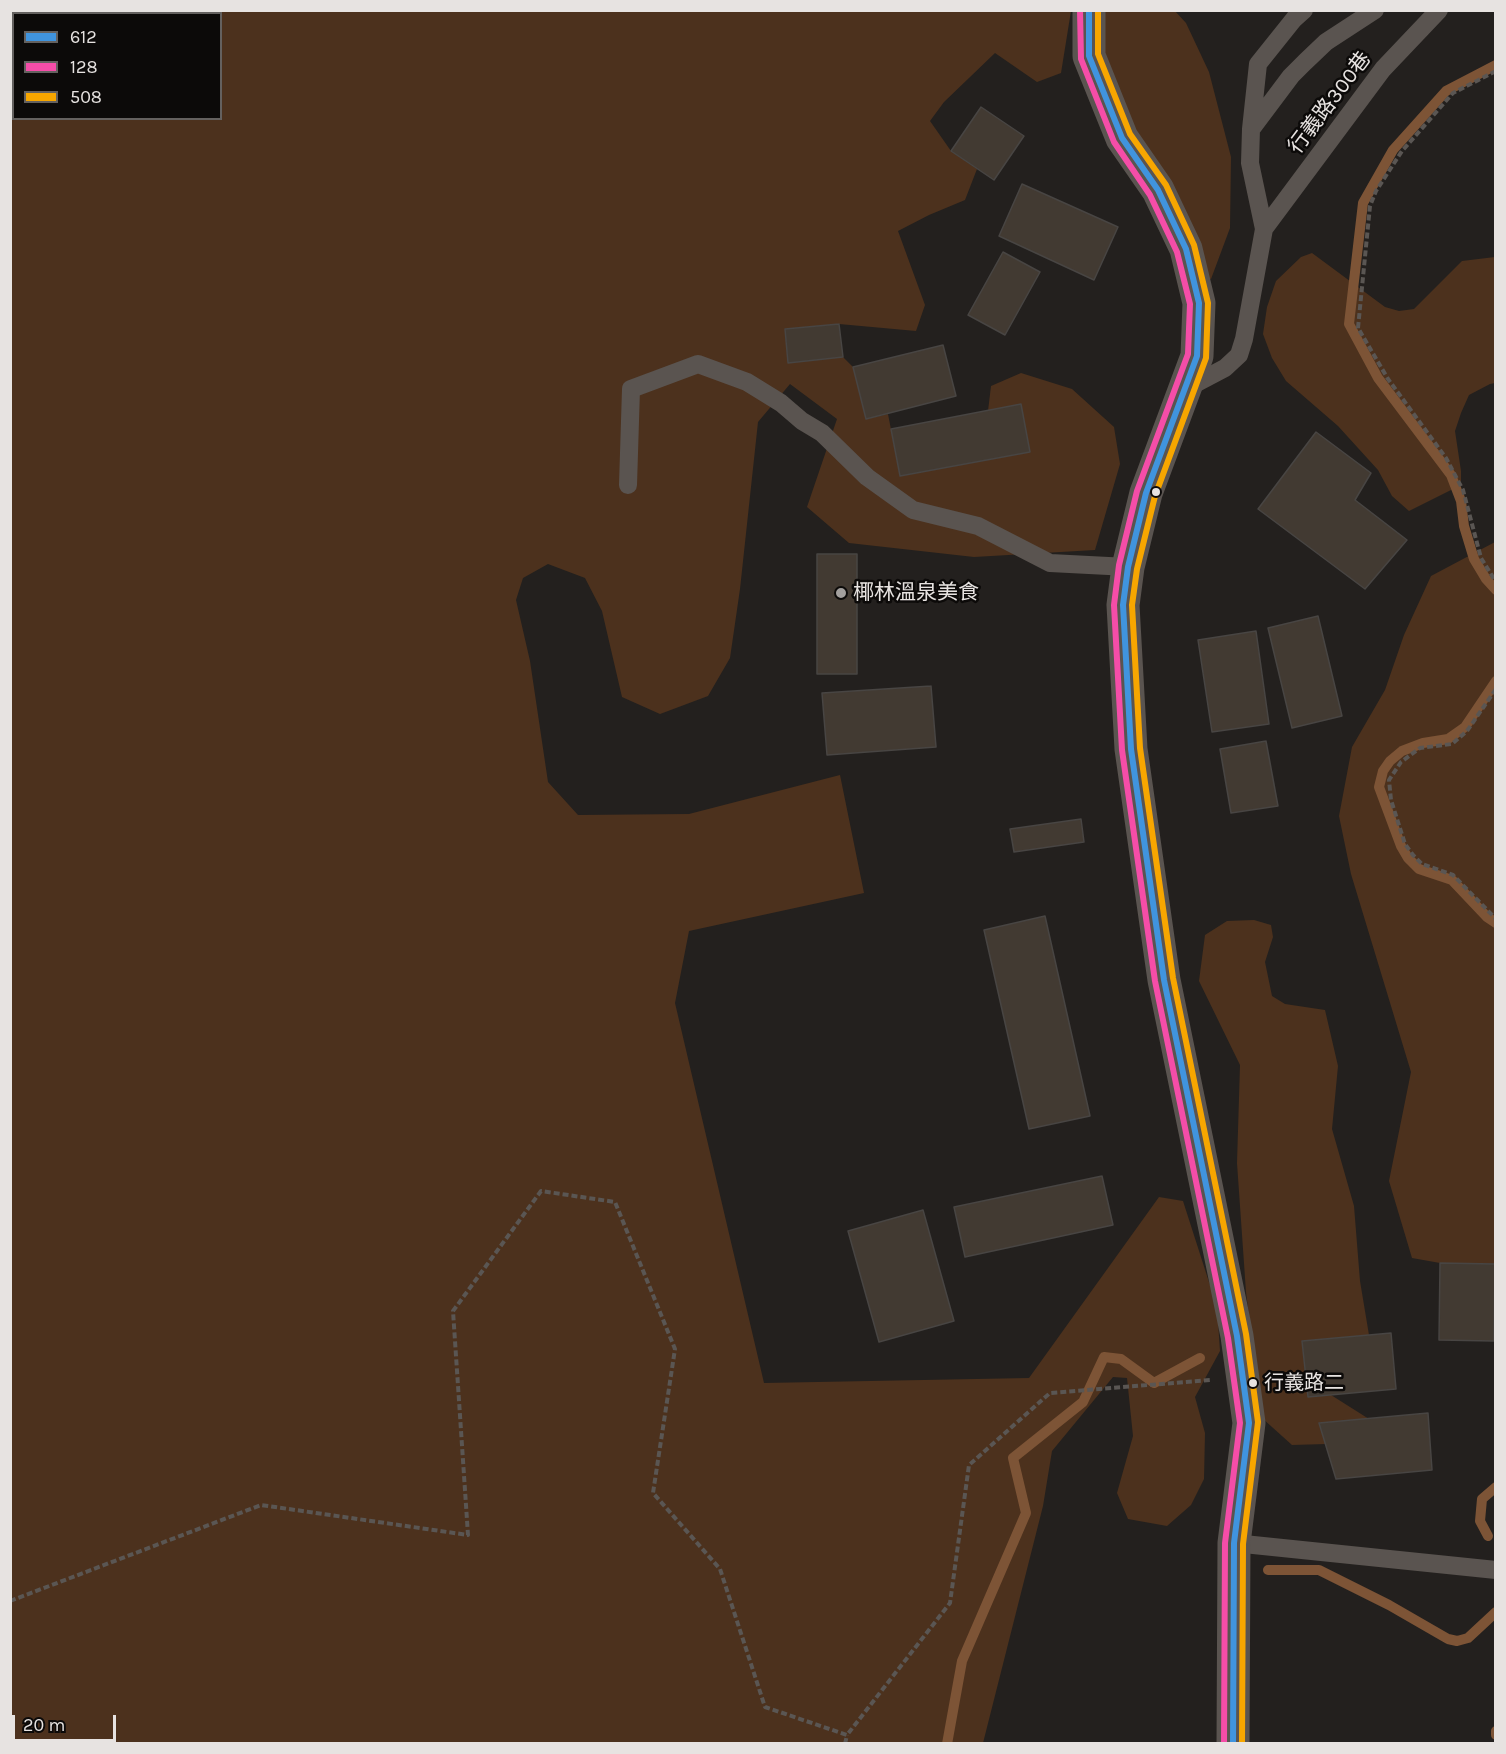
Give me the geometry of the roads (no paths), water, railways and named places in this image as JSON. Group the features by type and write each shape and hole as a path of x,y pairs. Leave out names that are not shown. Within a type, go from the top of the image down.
{"street":[{"path":"1089,10 1089,56 1122,138 1158,190 1186,249 1199,303 1197,356 1146,494 1128,567 1123,605 1131,749 1164,980 1237,1336 1249,1424 1234,1543 1233,1743"}],"lane":[{"name":"行義路300巷","path":"1185,389 1225,368 1239,355 1244,339 1264,229 1251,163 1251,129 1291,76 1305,62 1326,42 1375,10"},
{"name":"行義路300巷","path":"1264,229 1383,69 1439,10"},
{"path":"1251,129 1258,64 1299,15"},
{"path":"628,485 631,389 698,364 747,382 781,403 802,422 822,433 867,477 914,510 978,526 1050,563 1128,567"},
{"path":"1234,1543 1496,1570"}],"waterway":[{"path":"1496,65 1446,91 1393,150 1363,203 1349,324 1378,378 1451,475 1461,501 1464,526 1474,559 1496,590"},
{"path":"1496,681 1465,727 1448,739 1423,743 1402,751 1390,761 1383,771 1379,787 1401,846 1408,858 1419,869 1452,880 1487,917 1496,923"},
{"path":"947,1744 962,1661 1026,1513 1013,1458 1083,1402 1104,1357 1121,1359 1154,1383 1200,1358"},
{"path":"1488,1536 1480,1521 1482,1499 1496,1487"},
{"path":"1268,1570 1319,1570 1389,1605 1448,1639 1457,1641 1468,1638 1496,1612"}],"place":[{"name":"椰林溫泉美食","path":"841,593"},
{"name":"行義路二","path":"1253,1383"}]}
